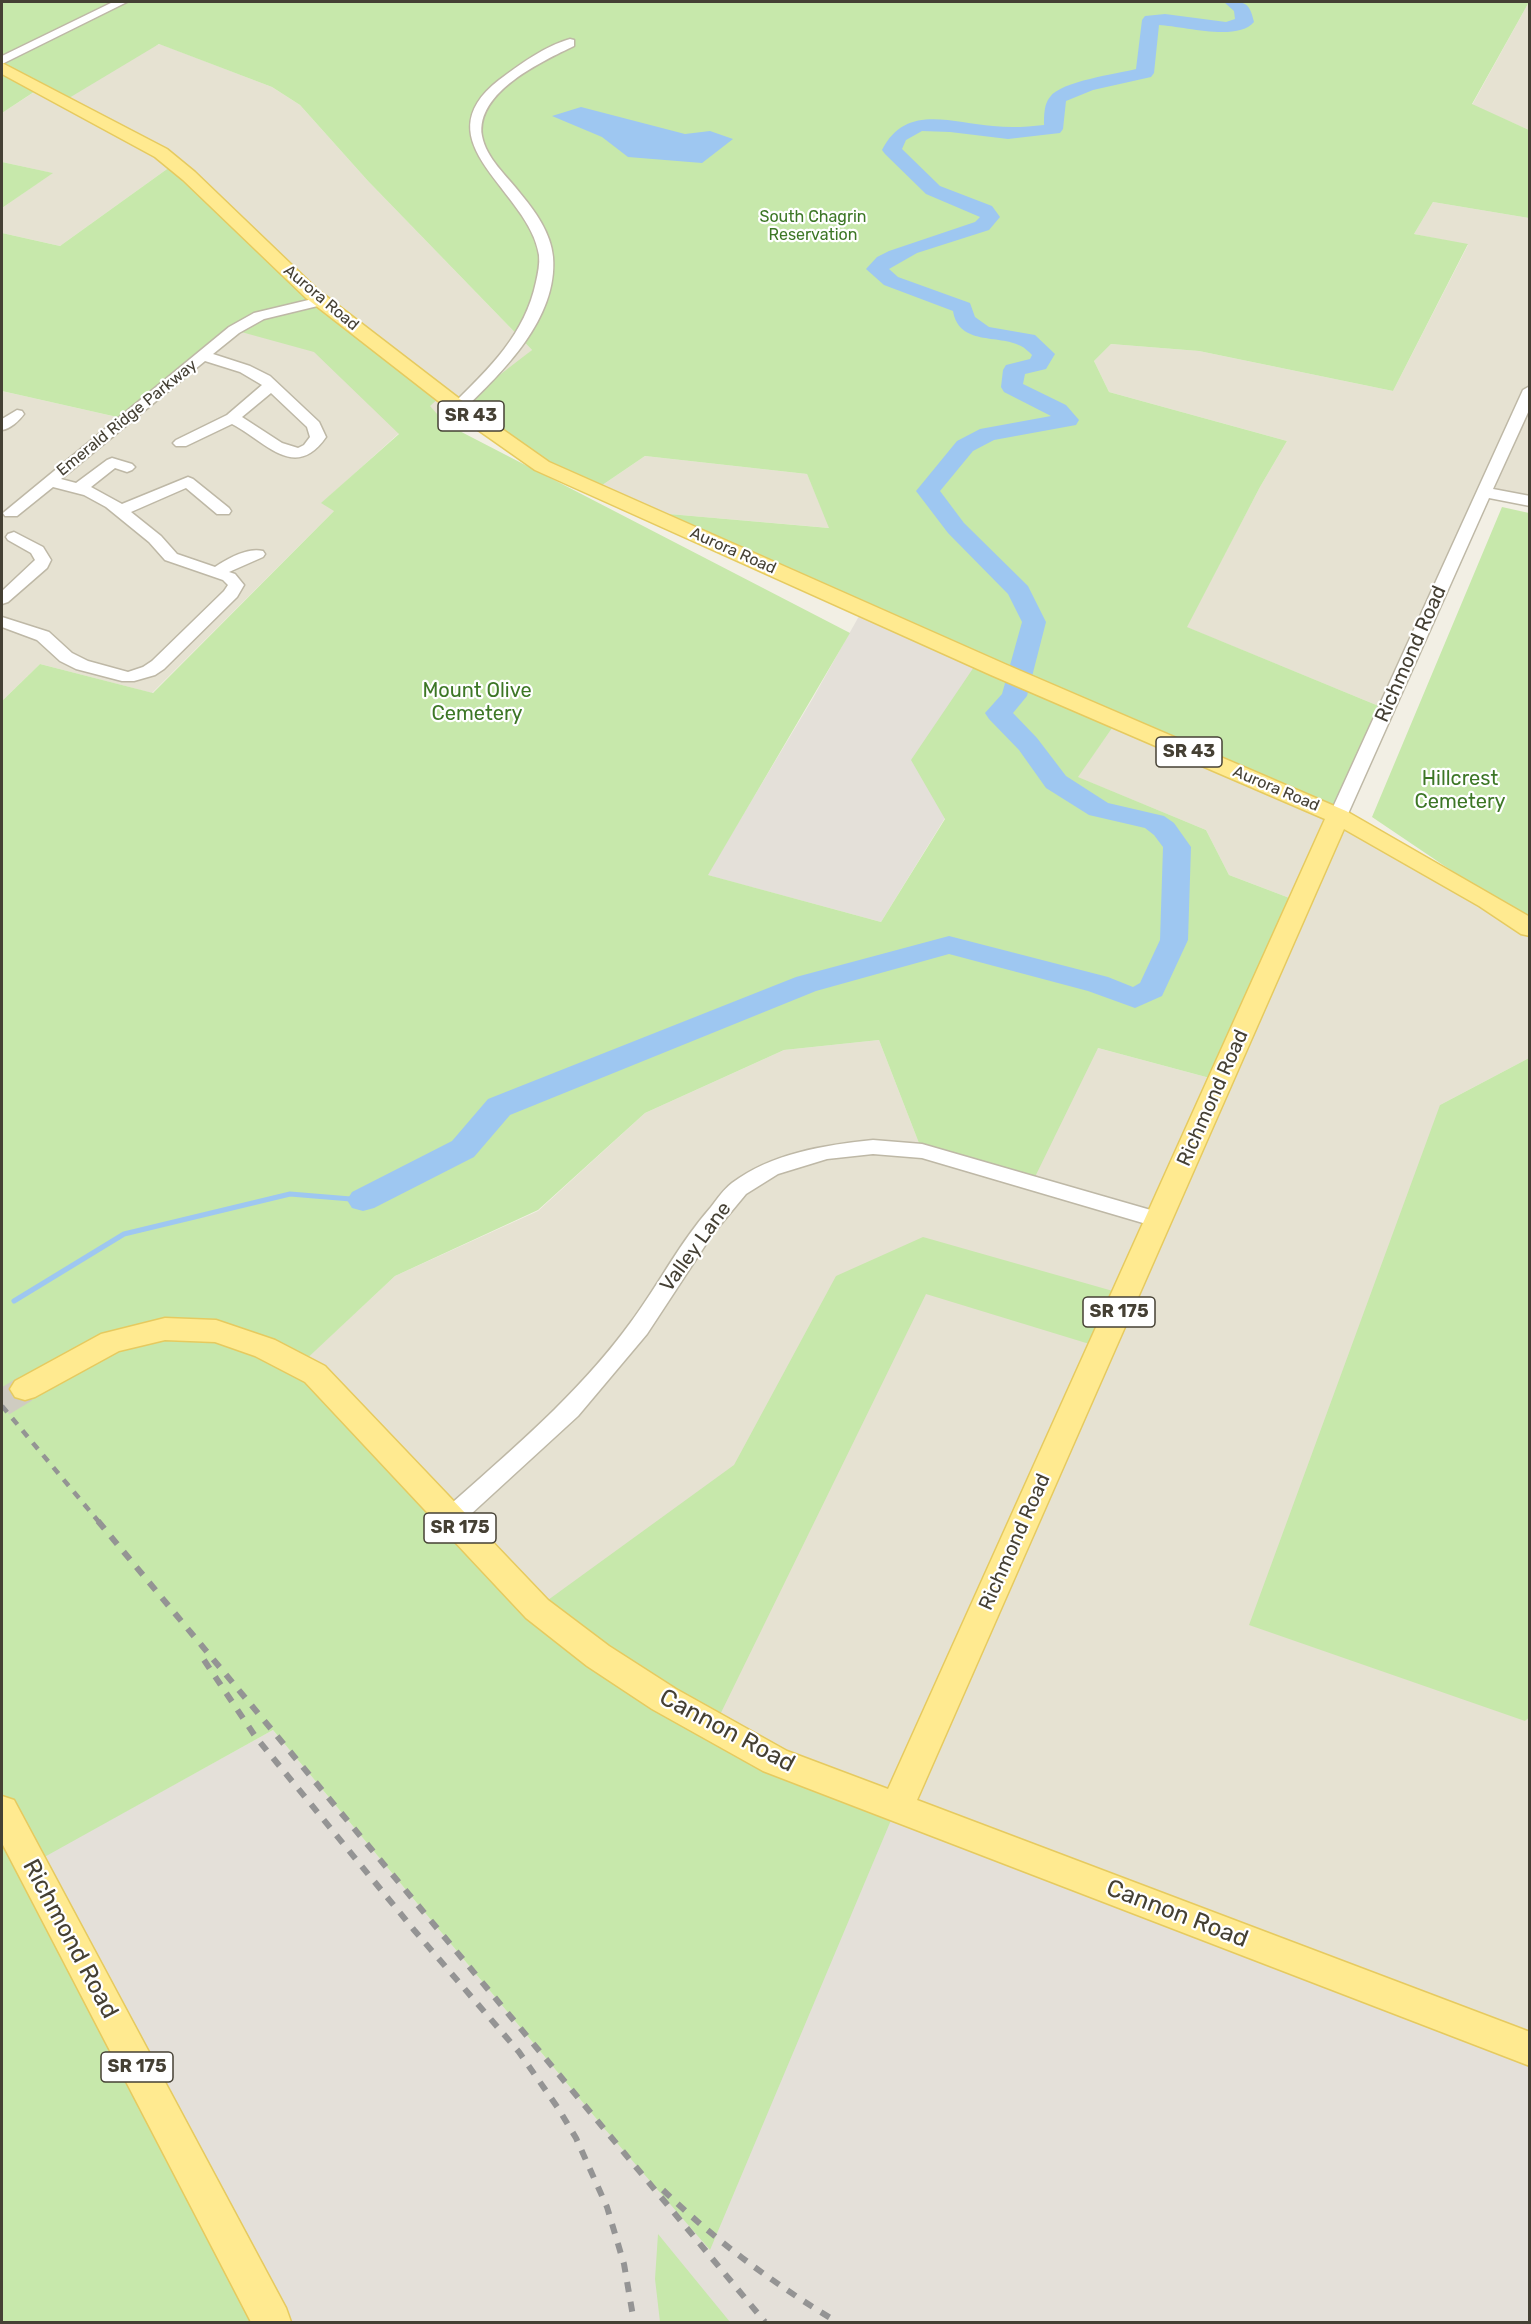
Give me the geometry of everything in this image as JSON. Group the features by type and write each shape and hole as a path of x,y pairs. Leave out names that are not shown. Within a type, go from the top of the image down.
{"main road":[{"name":"Aurora Road","path":"2,68 161,153 321,301 458,407 542,466 999,670 1338,816 1488,901 1530,928"},
{"name":"Richmond Road","path":"897,1806 1338,816"},
{"name":"Cannon Road","path":"26,1389 111,1342 165,1329 216,1331 265,1347 315,1374 537,1608 598,1656 664,1699 775,1761 1530,2049"},
{"name":"Richmond Road","path":"2,1811 272,2322"}],"street":[{"path":"2,60 121,2"},
{"path":"458,407 503,364 529,328 542,296 546,256 536,223 520,198 483,155 474,130 480,110 508,76 570,43"},
{"name":"Emerald Ridge Parkway","path":"6,513 50,481 234,330 259,316 321,301"},
{"name":"Emerald Ridge Parkway","path":"203,356 258,375 314,425 318,437 311,447 303,451 280,450 249,425 232,418"},
{"path":"181,443 232,418 271,385"},
{"name":"Richmond Road","path":"1338,816 1530,390"},
{"path":"2,426 17,414"},
{"path":"79,489 112,463 127,467"},
{"name":"Emerald Ridge Parkway","path":"50,481 90,492 120,511 155,539 171,557 217,572"},
{"path":"120,511 172,482 188,482 223,511"},
{"path":"1484,492 1530,501"},
{"path":"6,513 18,516 23,523 19,532 8,539"},
{"path":"2,599 41,566 43,560 37,550 8,539"},
{"path":"217,572 234,562 257,554"},
{"path":"2,622 43,636 66,657 82,665 128,677 138,675 158,665 231,594 236,585 217,572"},
{"name":"Valley Lane","path":"451,1518 570,1410 639,1328 704,1229 738,1189 771,1169 826,1152 873,1147 922,1151 1160,1220"}],"shaded area":[{"path":"1529,2 1529,130 1472,105"},
{"path":"160,44 272,87 300,105 368,181 532,350 477,402 446,424 429,406 322,503 335,510 152,693 40,664 2,701 2,391 126,419 174,164 60,246 2,233 2,208 52,173 2,162 2,113 42,87"},
{"path":"1433,202 1529,218 1529,501 1484,492 1386,709 1186,627 1287,441 1109,392 1094,361 1111,344 1199,351 1393,391 1468,245 1414,234"},
{"path":"645,456 807,474 830,528 646,512 595,490"},
{"path":"863,609 978,661 945,818 881,922 707,875 813,698"},
{"path":"1117,721 1338,816 1529,928 1529,1058 1440,1105 1525,1721 1529,1717 1529,2049 775,1761 598,1656 299,1365 395,1276 538,1211 645,1113 784,1050 879,1040 922,1151 1098,1048 1221,1081 1300,902 1229,875 1206,830 1077,777"},
{"path":"273,1730 604,2128 897,1806 1529,2049 1529,2322 272,2322 30,1864"}],"green space":[{"path":"2,2 1529,2 1472,104 1529,130 1529,218 1433,202 1414,234 1468,244 1393,391 1199,351 1111,344 1094,361 1109,392 1287,441 1260,487 1187,627 1386,709 1338,816 1117,721 1078,777 1206,830 1229,875 1300,902 1221,1081 1098,1048 1032,1183 922,1151 879,1040 784,1050 645,1113 538,1210 395,1276 300,1365 537,1608 734,1465 836,1276 923,1237 1127,1295 1096,1346 926,1294 714,1727 897,1806 710,2250 604,2128 273,1730 30,1865 272,2322 2,2322 2,701 40,664 153,693 334,511 321,503 399,434 314,352 234,330 126,419 2,391 2,233 60,246 174,164 312,294 442,395 430,406 446,424 850,633 708,875 881,922 945,819 911,760 978,661 646,512 829,528 807,474 645,456 595,490 458,407 532,350 368,181 300,105 272,87 159,44 64,101 40,88 2,113"},
{"path":"2,162 53,173 2,208"},
{"name":"Hillcrest Cemetery","path":"1502,507 1529,513 1529,923 1372,817"},
{"path":"1529,1058 1530,1717 1525,1721 1249,1625 1440,1105"},
{"path":"658,2234 730,2322 660,2322 655,2279"}],"water":[{"path":"581,107 685,134 710,131 733,139 702,163 628,157 602,137 552,116"}],"waterway":[{"path":"363,1200 463,1149 499,1107 806,984 949,945 1098,984 1135,998 1152,989 1174,940 1177,847 1164,829 1154,822 1099,809 1056,782 1028,744 998,713 1014,696 1034,622 1019,591 956,528 928,491 965,446 988,434 1068,420 1058,410 1012,387 1014,370 1038,364 1044,354 1027,340 982,332 965,319 963,307 891,281 876,269 884,262 910,249 982,226 990,217 985,210 933,190 892,150 898,137 908,130 935,125 1000,133 1053,129 1055,107 1059,97 1086,87 1145,73 1151,20 1172,20 1225,28 1245,22 1242,9 1232,2"},
{"path":"14,1301 124,1234 290,1194 363,1200"}],"tunnel":[{"path":"2,1403 25,1389"}],"railway":[{"path":"2,1406 99,1522"},
{"path":"98,1521 765,2322"},
{"path":"204,1660 255,1736 414,1930 519,2052 558,2108 576,2138 607,2207 624,2264 634,2322"},
{"path":"663,2190 746,2261 837,2322"}],"park label":[{"name":"South Chagrin Reservation","path":"813,226"},
{"name":"Mount Olive Cemetery","path":"477,702"}]}
